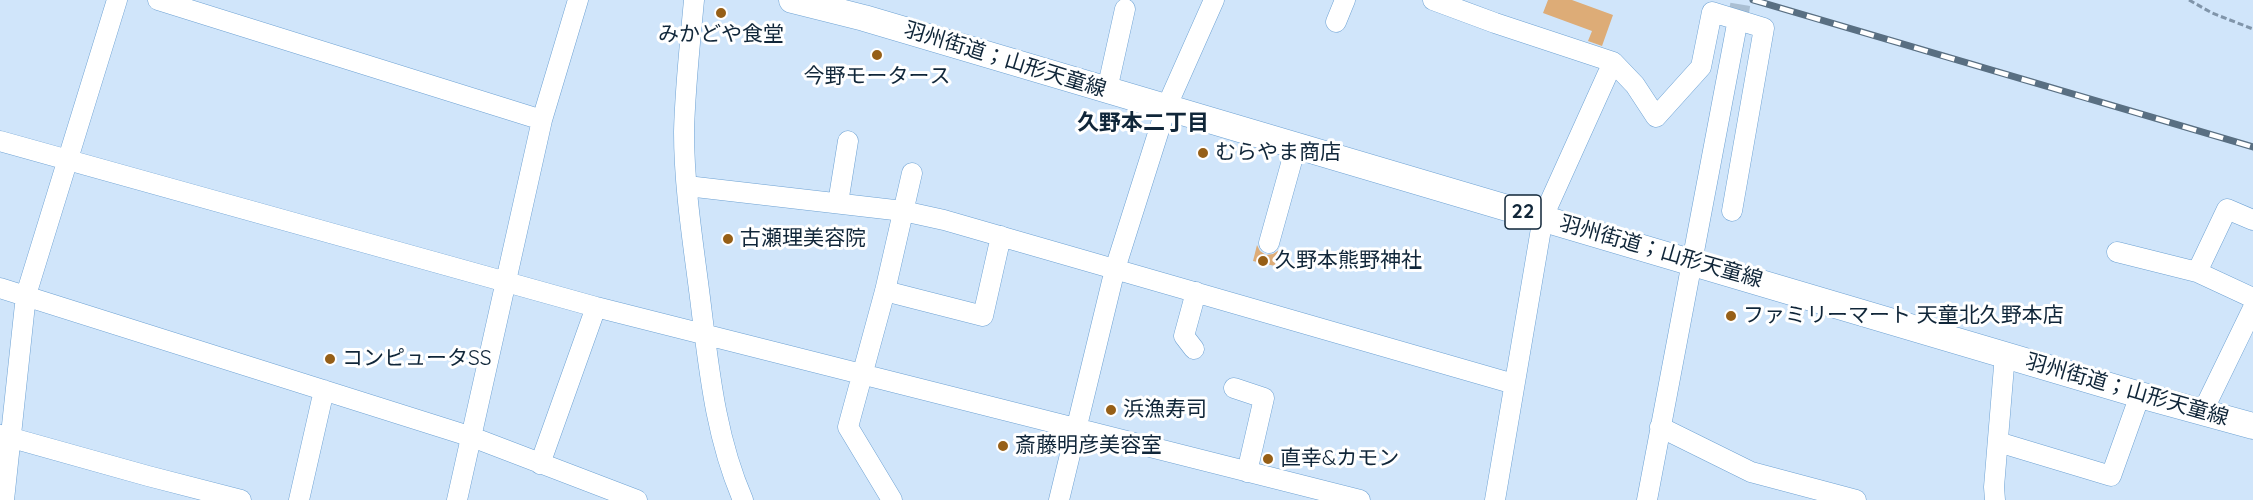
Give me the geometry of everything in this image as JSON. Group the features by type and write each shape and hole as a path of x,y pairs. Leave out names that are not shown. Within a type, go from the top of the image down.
{"main road":[{"name":"羽州街道；山形天童線","path":"792,0 864,18 1693,261 2140,395 2253,426"}],"street":[{"path":"4,500 6,436 26,295 117,0"},
{"path":"158,0 542,120"},
{"path":"457,500 542,120 578,0"},
{"path":"694,0 684,134 687,186 714,405 722,442 743,500"},
{"path":"1059,500 1115,269 1166,108 1214,0"},
{"path":"1336,22 1346,0"},
{"path":"1433,0 1613,62 1635,85 1656,117 1701,67 1712,12 1764,28 1732,211"},
{"path":"1107,90 1125,9"},
{"path":"1647,500 1737,24"},
{"path":"1495,500 1543,217 1613,62"},
{"path":"0,141 596,307 1360,500"},
{"path":"838,203 848,141"},
{"path":"1269,243 1296,146"},
{"path":"892,500 848,427 885,291 912,173"},
{"path":"687,186 903,211 1115,269 1514,384"},
{"path":"2197,272 2227,208 2253,220"},
{"path":"885,291 983,316 1001,237"},
{"path":"2117,252 2197,272 2253,298"},
{"path":"0,288 472,437 540,464 595,492 637,500"},
{"path":"1194,349 1184,336 1196,292"},
{"path":"540,464 596,307"},
{"path":"2202,412 2253,308"},
{"path":"1995,500 1994,486 2005,354"},
{"path":"1234,388 1264,399 1247,472"},
{"path":"299,500 324,390"},
{"path":"1998,442 2111,476 2140,395"},
{"path":"1660,427 1751,472 1856,500"},
{"path":"6,436 242,500"}],"path":[{"path":"2189,0 2212,13 2253,29"}],"building":[{"path":"1548,0 1572,0 1613,15 1602,46 1588,41 1592,31 1543,13"},
{"path":"1257,245 1266,255 1279,250 1275,266 1253,261"}],"tunnel":[{"path":"1737,24 1741,0"}],"railway":[{"path":"1753,0 2253,147"}],"place":[{"name":"みかどや食堂","path":"721,13"},
{"name":"今野モータース","path":"877,55"},
{"name":"むらやま商店","path":"1203,153"},
{"name":"古瀬理美容院","path":"728,239"},
{"name":"久野本熊野神社","path":"1263,261"},
{"name":"ファミリーマート 天童北久野本店","path":"1731,316"},
{"name":"コンピュータSS","path":"330,359"},
{"name":"浜漁寿司","path":"1111,410"},
{"name":"斎藤明彦美容室","path":"1003,446"},
{"name":"直幸&カモン","path":"1268,459"}],"district":[{"name":"久野本二丁目","path":"1143,123"}]}
